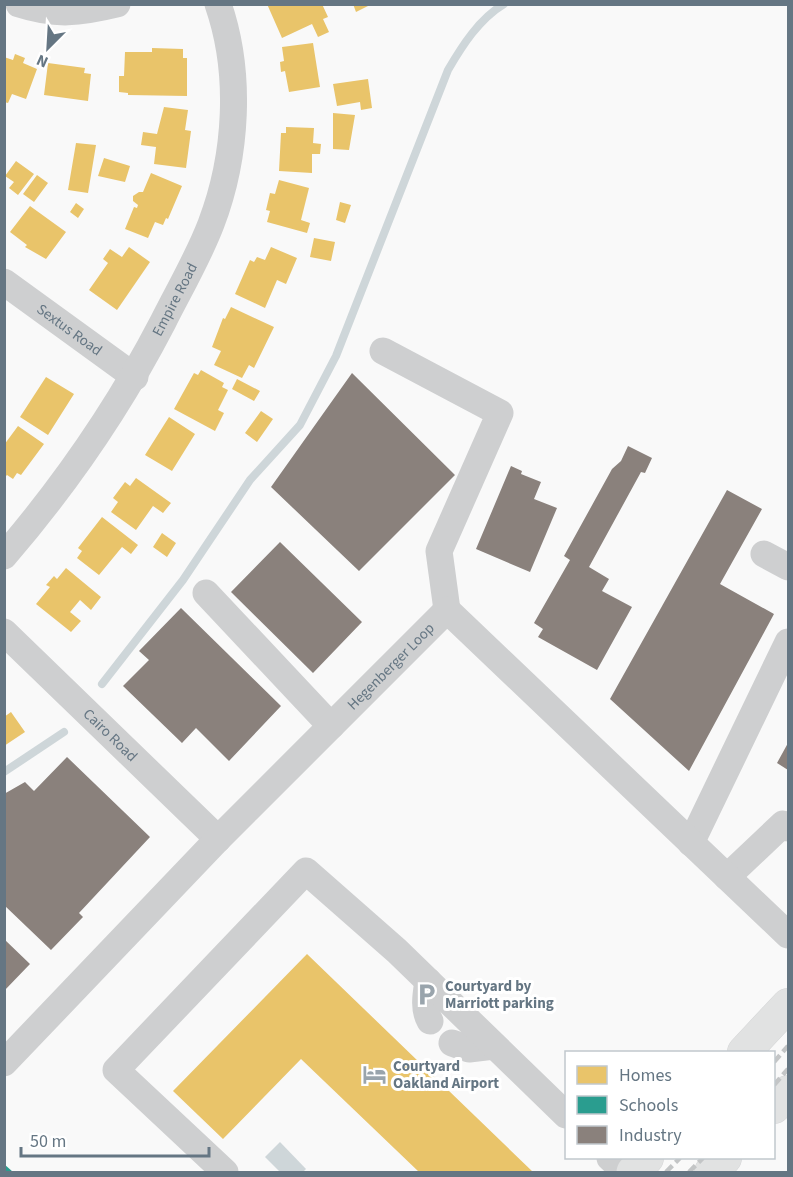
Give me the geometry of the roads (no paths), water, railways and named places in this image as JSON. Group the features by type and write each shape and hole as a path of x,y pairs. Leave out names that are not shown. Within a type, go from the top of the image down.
{"main road":[{"path":"746,1051 789,1005"},
{"path":"775,1106 789,1092"},
{"path":"633,1173 646,1159"},
{"path":"711,1173 724,1159"}],"street":[{"path":"19,4 42,12 80,14 117,4"},
{"name":"Empire Road","path":"4,556 85,454 135,377 211,223 227,163 234,99 226,27 219,4"},
{"name":"Sextus Road","path":"4,282 135,377"},
{"path":"383,351 500,413 439,550 447,610 789,935"},
{"path":"764,554 789,567"},
{"path":"206,593 331,726"},
{"name":"Hegenberger Loop","path":"7,1057 218,839 447,610"},
{"name":"Cairo Road","path":"4,632 218,839"},
{"path":"691,843 789,642"},
{"path":"727,877 783,824 789,828"},
{"path":"225,1173 116,1070 306,871 428,981 565,1113"},
{"path":"428,981 425,1001 426,1014 430,1021"},
{"path":"452,1043 470,1049 494,1046"},
{"path":"611,1159 625,1173"}],"waterway":[{"path":"102,684 183,580 250,480 300,425 336,356 448,70 479,25 504,4"},
{"path":"4,772 64,732"}],"railway":[{"path":"775,1061 788,1046"},
{"path":"775,1084 788,1069"},
{"path":"666,1172 679,1159"},
{"path":"689,1172 702,1159"}],"place":[{"name":"Courtyard by Marriott parking","path":"427,995"},
{"name":"Courtyard Oakland Airport","path":"375,1075"}]}
